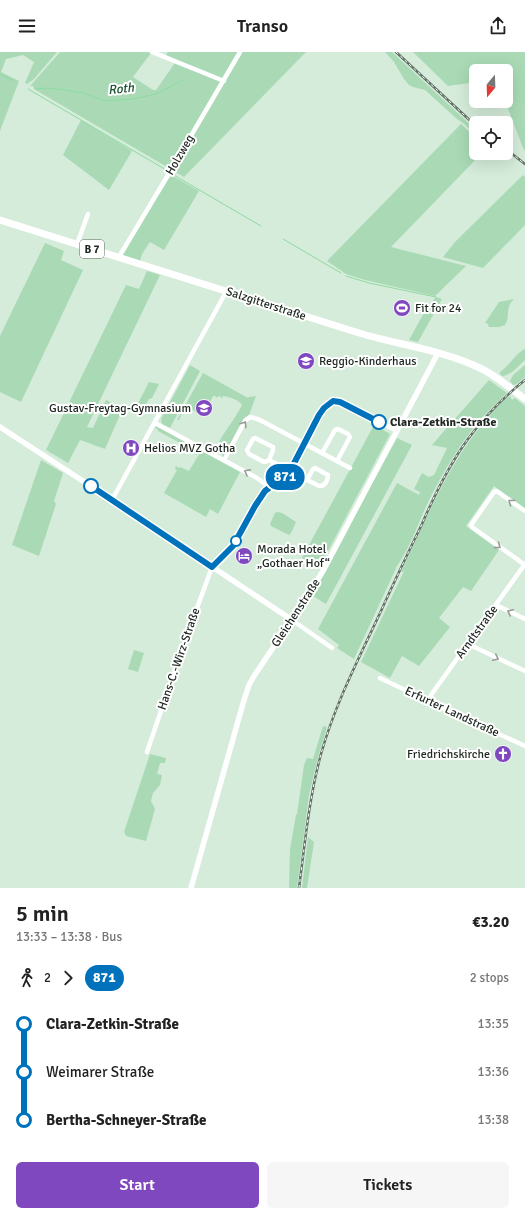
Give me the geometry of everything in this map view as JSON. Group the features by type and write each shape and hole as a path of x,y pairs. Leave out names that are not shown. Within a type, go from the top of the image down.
{"main road":[{"name":"Salzgitterstraße","path":"0,220 359,334 458,359 498,378 525,399"}],"street":[{"path":"152,52 224,81"},
{"name":"Holzweg","path":"119,257 240,52"},
{"path":"77,244 88,214"},
{"path":"112,500 226,292"},
{"name":"Gleichenstraße","path":"191,888 247,691 254,676 323,571 438,353"},
{"path":"212,567 233,546 262,495 269,487 283,479 290,471 322,411 329,403 335,401 343,403 397,431"},
{"path":"224,460 245,421 250,417 260,420 350,468"},
{"path":"155,423 257,478 269,487"},
{"path":"0,426 332,648"},
{"path":"322,454 335,430 338,429 348,434 350,437 337,461"},
{"path":"269,460 273,447 256,438 253,439 247,449 247,452 264,462 269,460 307,480 319,486 324,485 328,474 315,468 307,480"},
{"path":"525,512 498,492 494,492 471,525 525,565"},
{"name":"Arndtstraße","path":"430,700 431,696 525,565"},
{"name":"Hans-C.-Wirz-Straße","path":"147,752 212,567"},
{"path":"496,605 525,619"},
{"path":"468,644 525,671"},
{"name":"Erfurter Landstraße","path":"380,678 426,700 430,700 431,703 525,746"}],"green space":[{"path":"0,52 57,52 34,79 27,84 25,83 34,62 23,55 6,59 1,72 19,81 0,131"},
{"path":"60,52 151,53 133,77 153,90 156,90 177,60 166,55 168,52 306,52 184,177 34,89 33,86 30,86"},
{"path":"385,52 392,52 469,124 469,128 425,90 409,85 394,62"},
{"path":"413,52 525,52 525,151 513,122 513,116 511,116 508,108 513,108 513,64 469,64 469,83 448,86"},
{"path":"81,120 132,151 109,190 63,155"},
{"path":"461,124 469,131 469,160 475,160 391,247 466,266 435,296 365,280 346,274 327,261"},
{"path":"171,175 199,191 164,250 150,242 142,254 140,261 122,255"},
{"path":"523,175 525,177 525,225 483,268 443,257 455,242"},
{"path":"45,243 64,251 61,260 83,270 21,402 0,392 0,336"},
{"path":"147,271 160,275 87,427 93,428 106,400 123,408 105,449 80,440 68,463 46,450 126,285 139,289"},
{"path":"436,297 442,299 418,342 409,340 425,311"},
{"path":"514,299 509,306 508,319 505,325 499,327 489,327 487,323 485,323 499,302"},
{"path":"525,349 525,360 512,372 502,376 500,372"},
{"path":"190,365 200,371 170,428 162,424 161,419"},
{"path":"525,365 525,377 517,384 513,385 510,381 513,375"},
{"path":"203,373 248,398 256,396 249,415 244,418 223,458 223,455 217,452 222,444 219,442 242,405 239,402 226,396 223,396 222,399 220,396 217,398 213,396 210,402 209,399 203,409 205,411 198,413 189,408 182,413 179,420 177,420"},
{"path":"489,380 507,393 482,417 459,448 441,478 430,498 407,550 397,566 354,659 337,648 339,645 318,629 397,483 419,495 420,492 414,489 422,473 429,477 434,475 447,448 432,445"},
{"path":"149,382 159,384 152,398 149,399 143,409 136,407"},
{"path":"510,396 512,400 515,398 525,406 525,509 494,486 466,526 499,550 471,591 463,587 439,618 450,627 419,666 402,656 390,678 361,662 405,569 401,572 428,513 448,475 471,439 484,422 499,405"},
{"path":"374,425 390,434 319,568 302,558"},
{"path":"157,426 199,450 197,455 181,447 182,444 158,431 155,428"},
{"path":"397,438 412,445 326,604 311,595"},
{"path":"201,451 240,472 218,514 210,509 206,517 164,493 177,470 175,469 176,466 189,471"},
{"path":"41,460 63,473 54,501 56,504 39,556 12,545"},
{"path":"275,513 282,513 296,522 289,535 271,526 270,524"},
{"path":"134,650 144,653 138,672 128,669"},
{"path":"323,726 327,727 309,795 297,888 289,888 290,849 304,765 307,758 313,759"},
{"path":"150,754 166,758 165,763 160,763 157,774 162,775 160,785 153,793 151,801 155,809 146,841 126,836 124,832"},
{"path":"308,837 314,842 307,888 302,888"}],"waterway":[{"name":"Roth","path":"0,74 14,81"},
{"name":"Roth","path":"36,89 47,88 66,90 83,93 105,101 133,99 156,94 183,80"},
{"path":"28,89 168,171"},
{"path":"172,174 261,226"},
{"path":"283,239 341,273"},
{"path":"346,276 369,283 436,297"}],"railway":[{"path":"396,52 469,120"},
{"path":"513,155 525,164"},
{"path":"299,888 313,787 327,735 348,681 449,469 461,449 481,423 502,400 525,380"}],"bus line":[{"name":"871","path":"91,486 212,567 233,546 265,491 289,473 319,415 329,403 335,401 340,402 379,422"}],"place":[{"name":"Fit for 24","path":"402,308"},
{"name":"Reggio-Kinderhaus","path":"306,361"},
{"name":"Gustav-Freytag-Gymnasium","path":"204,408"},
{"name":"Clara-Zetkin-Straße","path":"379,422"},
{"name":"Helios MVZ Gotha","path":"131,448"},
{"name":"Morada Hotel „Gothaer Hof“","path":"244,556"},
{"name":"Friedrichskirche","path":"503,754"}]}
